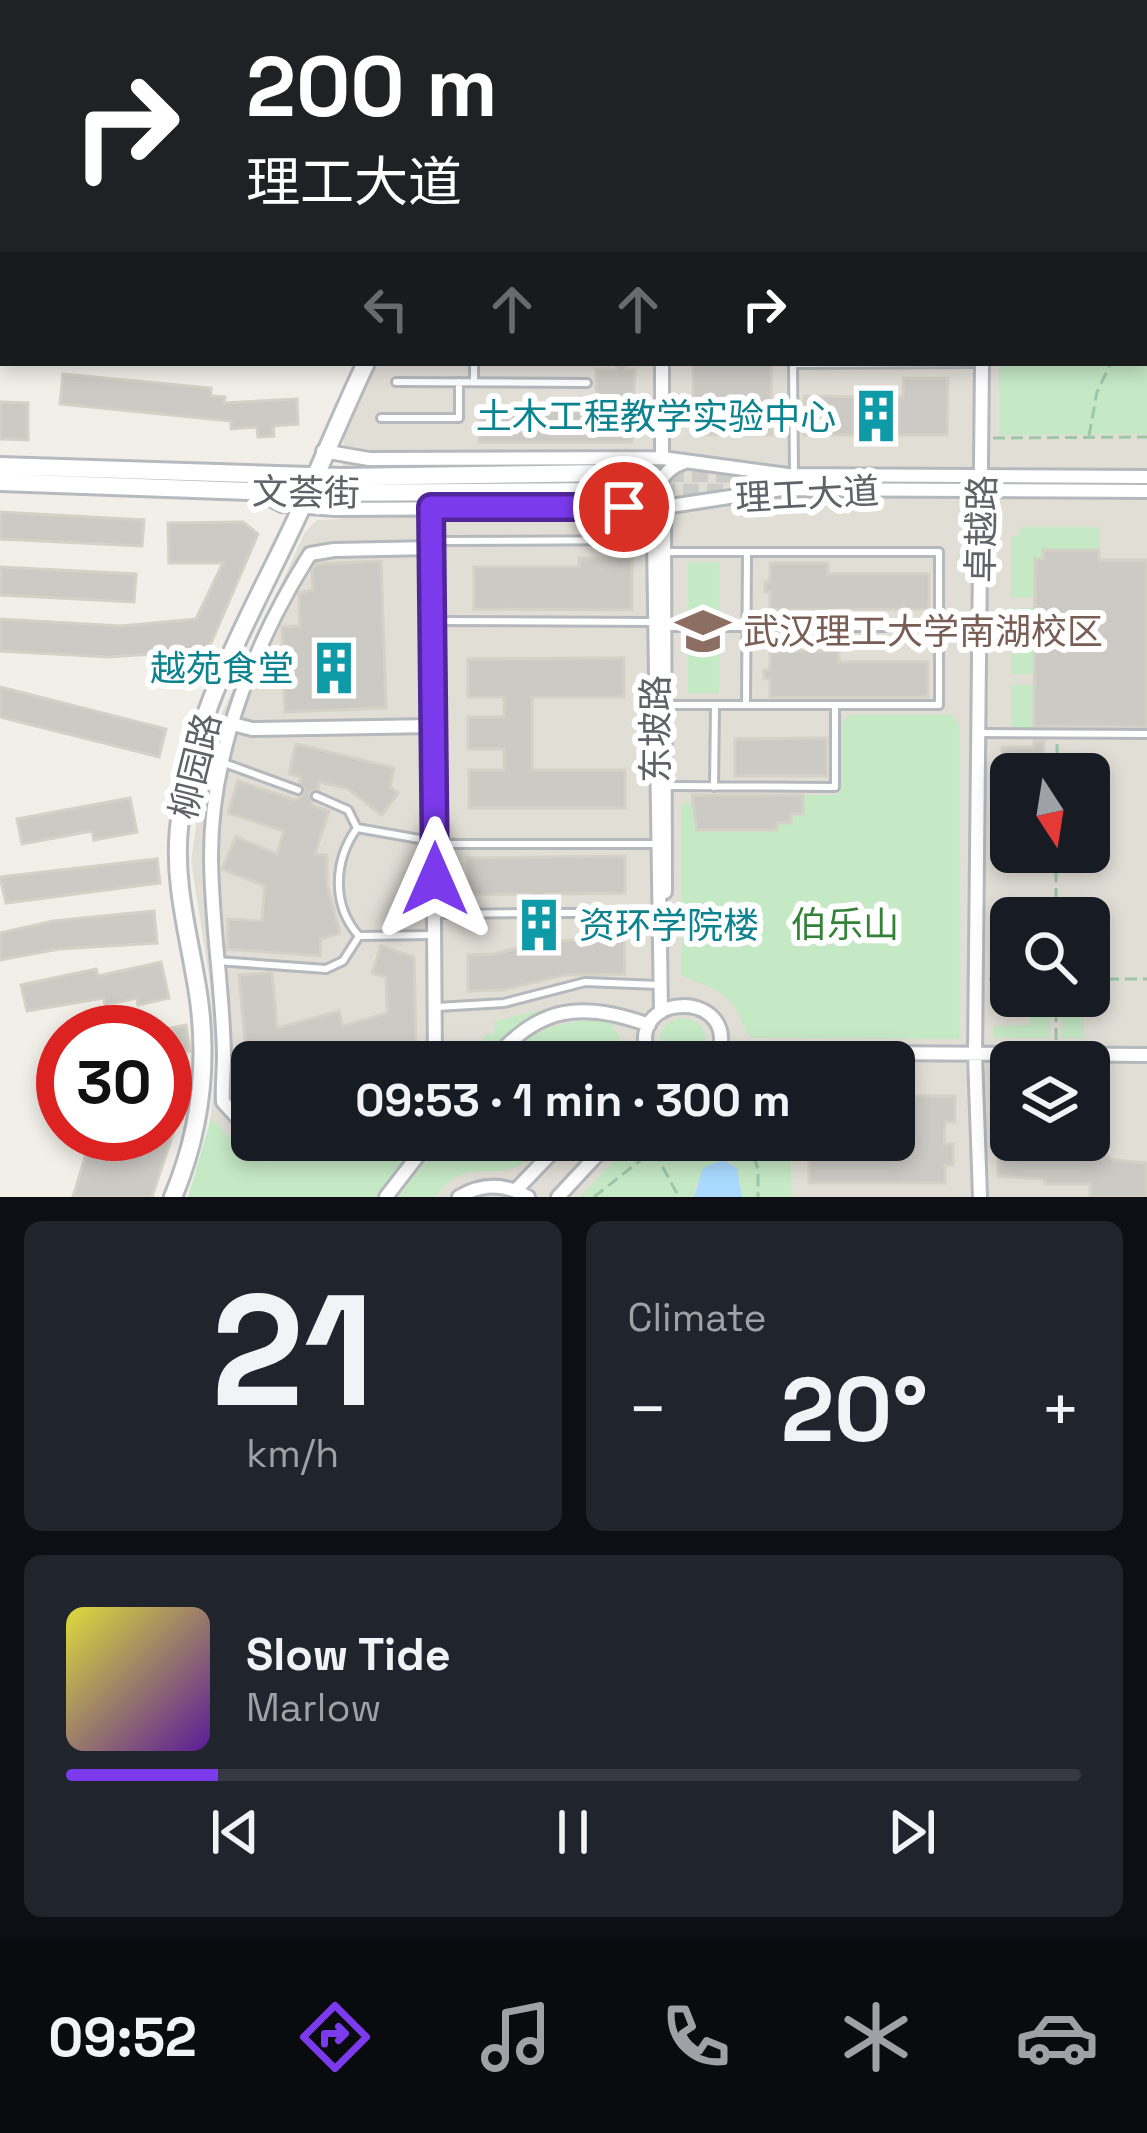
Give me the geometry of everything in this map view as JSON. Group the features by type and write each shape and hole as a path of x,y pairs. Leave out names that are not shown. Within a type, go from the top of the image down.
{"main road":[{"name":"柳园路","path":"173,1197 192,1143 202,1071 199,1002 178,867 184,785 218,683 365,366"},
{"name":"文荟街","path":"0,466 307,493"},
{"name":"文荟街","path":"0,482 307,493 611,482"}],"street":[{"path":"662,366 662,458"},
{"name":"卓越路","path":"980,1197 975,1055 982,366"},
{"name":"理工大道","path":"323,451 369,459 662,458 794,475 1147,491"},
{"path":"624,507 634,483 626,458"},
{"path":"660,507 662,474 686,462"},
{"name":"理工大道","path":"307,493 431,507 660,507 782,489 1147,477"},
{"path":"431,507 436,1041"},
{"name":"东坡路","path":"660,507 664,1010"},
{"path":"231,1111 223,1102 211,842 233,724 262,646 310,554 432,544"},
{"name":"东坡路","path":"659,624 664,786 657,913 658,985 664,1010"},
{"path":"233,724 252,729 434,726"},
{"path":"647,1041 649,1025 664,1010 683,1004 705,1011 719,1029 719,1041"},
{"path":"512,1041 526,1027 550,1016 584,1010 615,1013 649,1025"},
{"path":"915,1055 1147,1055"},
{"path":"386,1197 414,1161"},
{"path":"459,1197 490,1185 522,1194 547,1161"},
{"path":"558,1197 591,1161"}],"lane":[{"path":"474,366 474,382"},
{"path":"793,366 794,475"},
{"path":"396,382 587,383"},
{"path":"381,418 459,418 459,382"},
{"path":"432,544 940,552 939,705 664,705"},
{"path":"746,705 747,552"},
{"path":"433,621 828,627"},
{"path":"839,627 939,627"},
{"path":"714,787 715,705"},
{"path":"664,786 835,787 835,705"},
{"path":"978,734 1147,734"},
{"path":"224,763 298,790"},
{"path":"316,796 348,810 357,828"},
{"path":"357,828 435,843 660,843"},
{"path":"357,828 344,850 339,874 343,910 358,936"},
{"path":"435,914 531,913"},
{"path":"546,913 657,913"},
{"path":"358,936 435,935"},
{"path":"217,961 326,969 343,961 358,936"},
{"path":"436,1007 495,1005 585,982 658,985"}],"path":[{"path":"1089,437 1097,392 1110,366"},
{"path":"982,438 1147,437"},
{"path":"1057,743 1057,753"},
{"path":"976,979 990,979"},
{"path":"1110,979 1147,979"},
{"path":"1056,1017 1056,1040"},
{"path":"594,1197 638,1161"},
{"path":"659,1161 679,1197"},
{"path":"755,1161 758,1197"}],"shaded area":[{"name":"武汉理工大学南湖校区","path":"371,366 1147,366 1147,1197 188,1197 209,1134 216,1061 210,983 191,861 204,770 219,720 305,532 317,520 341,519 344,427"}],"green space":[{"path":"999,366 1147,366 1147,434 999,435"},
{"path":"1021,527 1099,527 1099,550 1044,550 1035,597 1011,597 1011,536 1020,536"},
{"path":"688,562 719,562 719,611 688,610"},
{"path":"1011,608 1035,608 1035,674 1011,674"},
{"path":"688,645 719,645 719,693 688,693"},
{"path":"1011,685 1034,685 1034,730 1011,730"},
{"name":"伯乐山","path":"850,715 952,715 959,725 959,1039 752,1038 726,997 682,976 682,803 693,803 697,830 777,823 791,814 803,814 803,795 838,795 839,725"},
{"path":"553,1007 519,1023 502,1041 482,1041 486,1034 494,1034 495,1021"},
{"path":"1030,1017 1050,1017 1050,1038 993,1038 993,1026 1030,1025"},
{"path":"1061,1017 1084,1017 1084,1038 1061,1038"},
{"path":"683,1018 704,1032 706,1041 660,1041 667,1025"},
{"path":"570,1022 614,1024 620,1041 525,1041"},
{"path":"211,1118 231,1140 231,1161 405,1161 381,1192 387,1197 188,1197"},
{"path":"426,1161 526,1161 504,1170 464,1174 435,1197 398,1197"},
{"path":"613,1161 730,1161 696,1184 694,1197 580,1197"},
{"path":"730,1161 791,1161 791,1197 742,1197 737,1168"}],"water":[{"path":"724,1161 737,1168 742,1197 694,1197 703,1168"}],"building":[{"path":"693,366 771,366 772,435 693,435"},
{"path":"596,369 635,369 632,442 479,442 479,409 596,410"},
{"path":"63,374 211,388 211,396 225,397 224,403 297,399 298,424 273,426 274,436 258,437 257,427 231,429 231,421 60,404"},
{"name":"土木工程教学实验中心","path":"903,378 948,378 947,435 804,435 804,396 903,397"},
{"path":"0,402 28,403 28,440 0,439"},
{"path":"0,512 144,520 142,546 0,539"},
{"path":"243,522 258,534 208,650 109,657 0,651 0,619 121,626 196,619 223,563 169,563 168,523"},
{"path":"1043,550 1099,550 1099,560 1147,560 1147,727 1034,726 1035,559 1043,559"},
{"path":"579,558 632,558 632,610 474,609 474,567 579,567"},
{"name":"越苑食堂","path":"381,561 386,708 285,712 282,627 300,626 299,593 313,590 316,564"},
{"path":"770,563 828,563 828,574 929,574 929,609 839,609 839,620 833,622 828,620 828,609 770,609 765,582 770,582"},
{"path":"0,567 136,574 134,602 0,595"},
{"path":"828,634 839,634 839,662 928,662 928,697 770,697 770,679 764,679 764,670 770,670 770,651 828,651"},
{"path":"624,658 624,697 532,697 532,770 625,770 625,808 469,808 469,770 504,770 504,749 468,749 468,717 504,717 504,697 468,697 468,659"},
{"path":"0,687 166,729 159,757 0,717"},
{"path":"827,738 827,776 735,776 735,739"},
{"path":"1034,741 1044,741 1044,753 1002,753 1002,747 1034,747"},
{"path":"296,744 394,768 390,787 398,793 382,815 347,788 319,782 318,789 310,792 313,806 329,811 315,854 327,855 327,884 340,933 321,939 320,956 227,949 228,919 262,921 265,886 222,869 236,837 277,854 284,831 228,813 238,781 295,800 302,796 301,777 289,774"},
{"path":"692,795 803,795 803,814 791,814 791,823 777,823 777,830 697,830"},
{"path":"130,798 137,832 94,840 92,831 22,844 17,819"},
{"name":"资环学院楼","path":"625,856 625,893 546,894 546,906 539,914 546,920 546,942 624,937 625,974 564,975 503,990 468,991 468,955 531,945 531,920 538,914 530,894 467,895 467,858"},
{"path":"157,859 160,883 6,903 0,877"},
{"path":"154,911 157,943 59,949 0,960 0,933 53,921"},
{"path":"381,946 414,957 416,1041 245,1041 239,975 272,973 277,1028 339,1011 343,1026 387,1013 386,977 372,973"},
{"path":"161,962 169,998 105,1005 104,998 36,1005 36,1009 27,1011 21,985 96,969 98,976"},
{"path":"915,1096 955,1096 955,1122 945,1122 944,1144 953,1144 953,1165 945,1165 945,1183 809,1183 809,1161 915,1161"},
{"path":"1110,1158 1147,1163 1147,1197 1090,1197 1090,1184 1045,1184 1045,1179 998,1176 998,1161"},
{"path":"84,1161 164,1161 152,1197 73,1197"}],"tunnel":[{"path":"620,473 756,475"},
{"path":"611,491 743,492"}],"place":[{"name":"土木工程教学实验中心","path":"876,416"},
{"name":"武汉理工大学南湖校区","path":"703,631"},
{"name":"越苑食堂","path":"334,668"},
{"name":"资环学院楼","path":"539,925"}],"route":[{"path":"435,879 431,507 624,507"}]}
